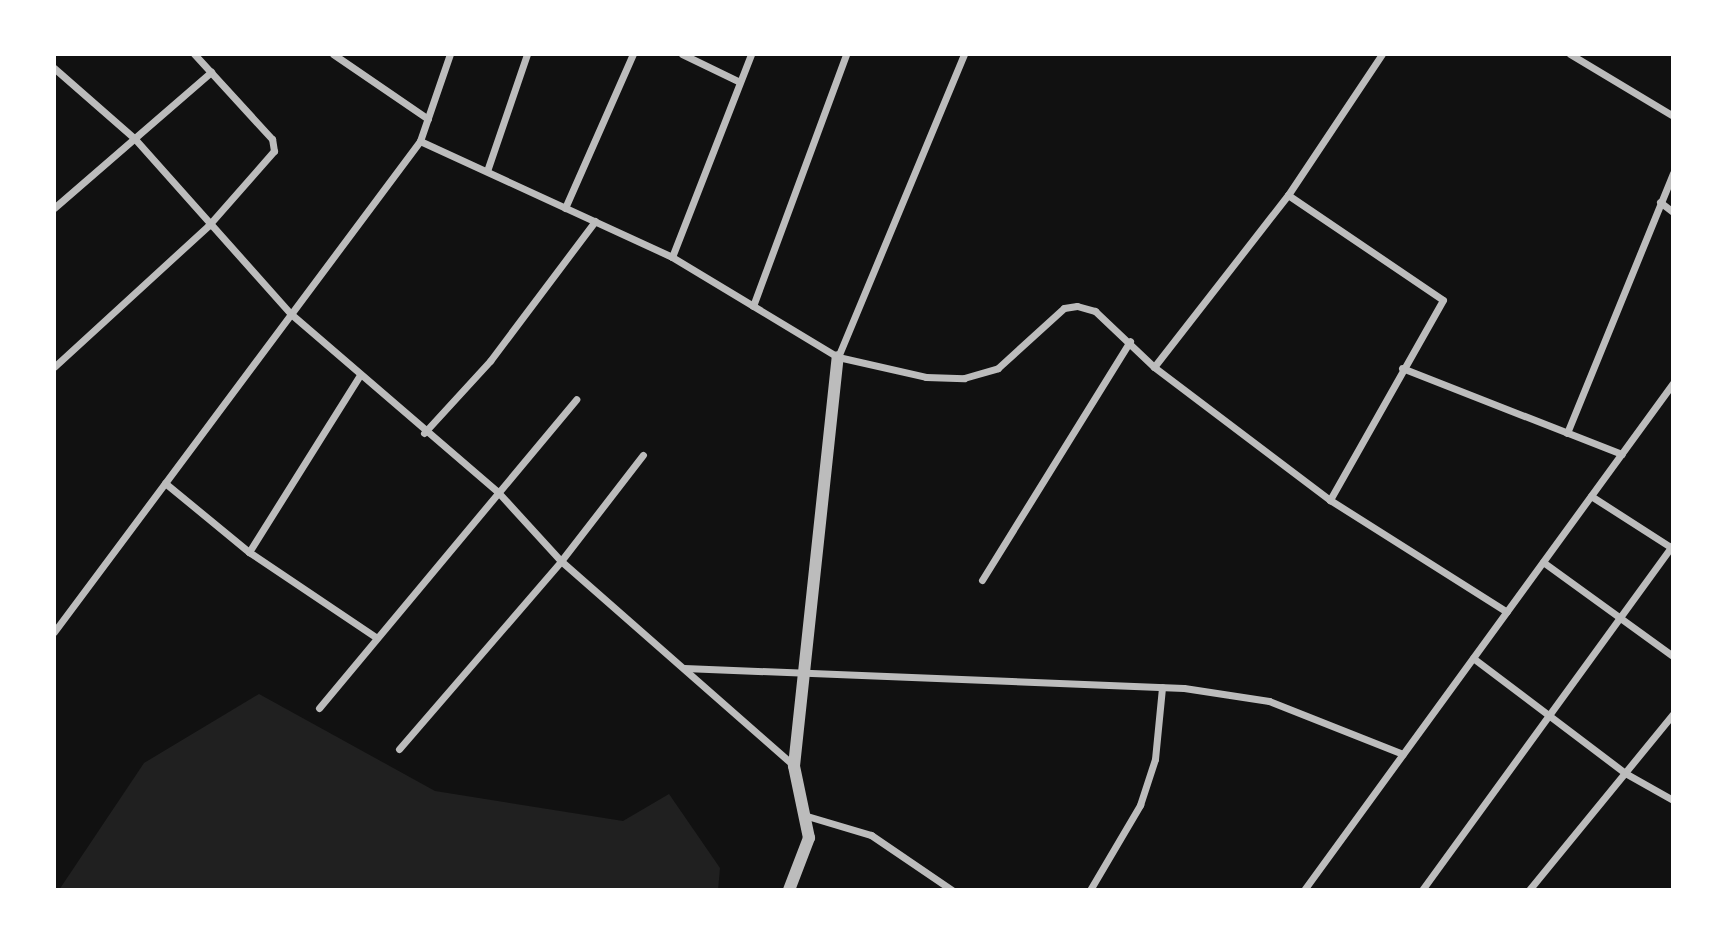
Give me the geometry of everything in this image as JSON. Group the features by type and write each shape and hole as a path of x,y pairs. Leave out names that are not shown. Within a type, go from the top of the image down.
{"street":[{"path":"54,367 208,226 274,151 272,139 194,54"},
{"path":"333,54 428,119"},
{"path":"54,632 420,141 450,54"},
{"path":"486,172 527,54"},
{"path":"565,208 634,54"},
{"path":"682,54 740,82"},
{"path":"672,257 751,54"},
{"path":"753,306 846,54"},
{"path":"789,890 809,838 807,816 794,766 838,357 964,54"},
{"path":"1154,367 1288,195 1382,54"},
{"path":"1570,54 1673,116"},
{"path":"54,68 135,139 208,226 291,314 424,433 497,491 561,561 794,766"},
{"path":"54,208 211,72"},
{"path":"420,141 672,257 838,357 926,377 964,378 998,368 1064,308 1077,306 1095,312 1130,341 1154,367 1330,500 1507,612"},
{"path":"1567,433 1673,173"},
{"path":"1288,195 1440,295 1441,305 1402,368 1330,500"},
{"path":"1660,202 1673,212"},
{"path":"424,433 490,361 595,221"},
{"path":"982,580 1130,341"},
{"path":"1402,368 1622,454"},
{"path":"249,552 360,376"},
{"path":"1304,890 1673,383"},
{"path":"319,708 576,399"},
{"path":"400,749 561,561 642,455"},
{"path":"165,483 249,552 377,638"},
{"path":"1422,890 1672,546 1591,496"},
{"path":"1543,562 1673,656"},
{"path":"1473,658 1625,773 1673,800"},
{"path":"682,668 1162,687 1269,701 1403,754"},
{"path":"1090,890 1140,804 1155,759 1162,687"},
{"path":"1529,890 1673,714"},
{"path":"807,816 871,835 952,890"}],"shaded area":[{"path":"259,694 435,791 623,821 669,794 720,868 718,890 59,890 144,763"}]}
